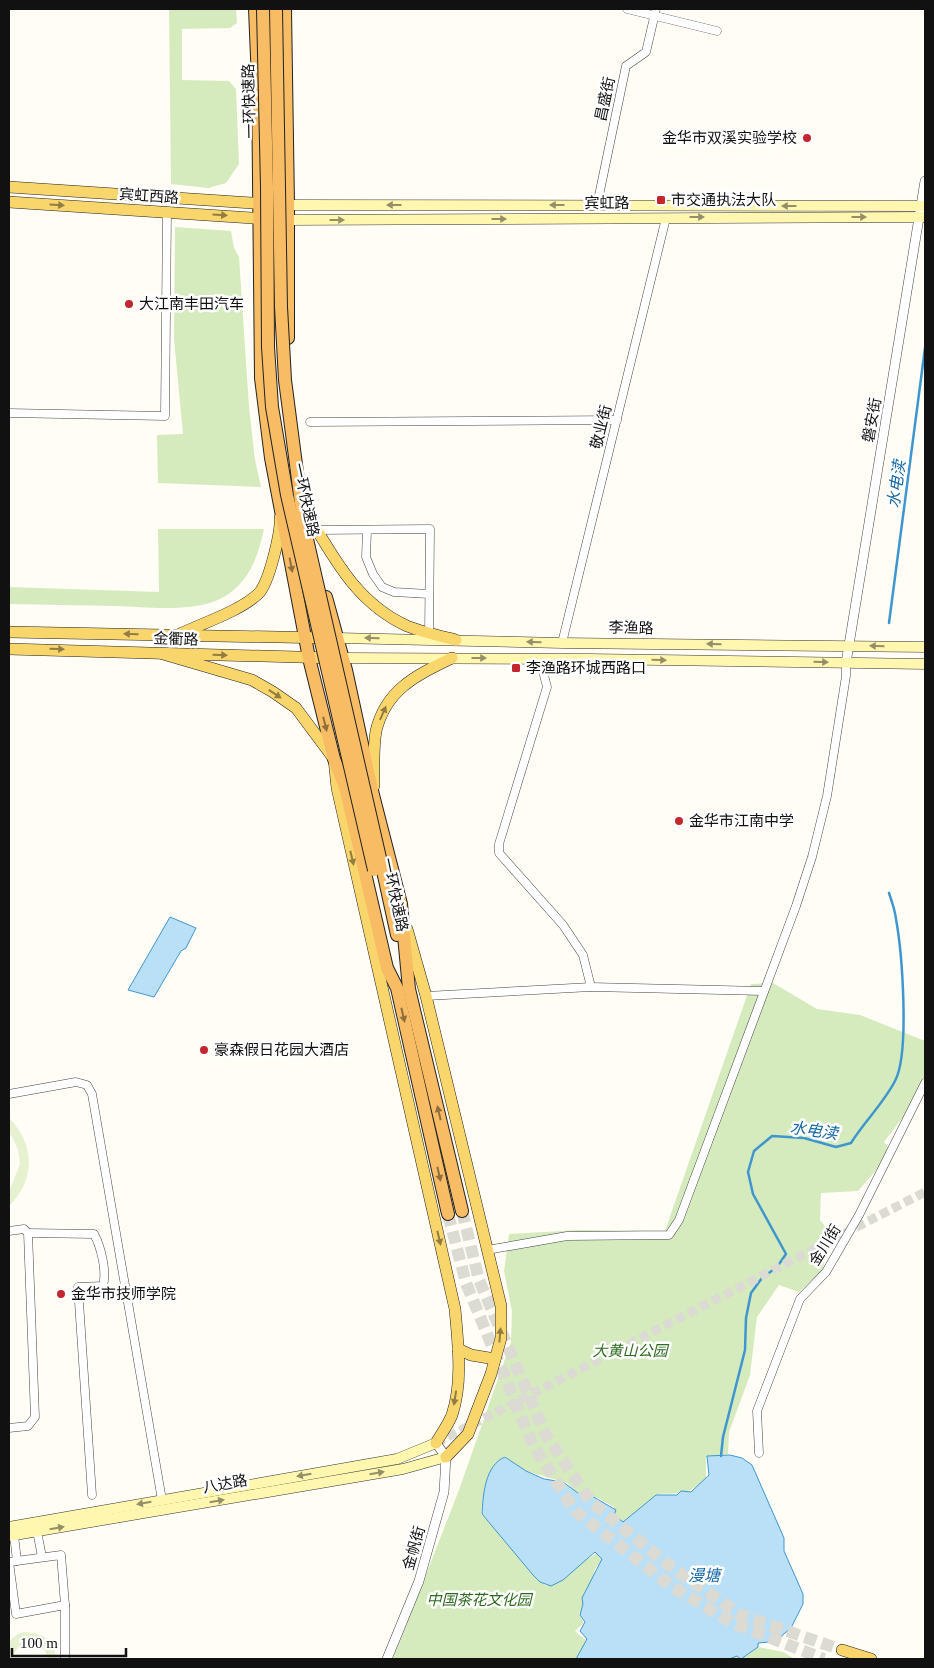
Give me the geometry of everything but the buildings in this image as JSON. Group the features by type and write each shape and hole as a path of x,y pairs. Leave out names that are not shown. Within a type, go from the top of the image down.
{"highway":[{"path":"255,9 258,82 261,378 271,458 309,658 334,758 345,787 387,968 403,988 462,1211"},
{"name":"一环快速路","path":"263,9 268,348 272,407 287,495 378,870"},
{"name":"一环快速路","path":"276,9 281,297 285,380 304,526 403,988"},
{"path":"285,9 288,357 299,457 314,550 401,904 403,988 448,1214"}],"main road":[{"name":"宾虹西路","path":"9,187 288,205"},
{"name":"宾虹西路","path":"9,202 288,220"},
{"name":"宾虹路","path":"288,205 596,206 923,212"},
{"name":"宾虹路","path":"288,220 666,218 923,212"},
{"path":"177,635 224,615 260,593 273,558 280,526 279,503"},
{"path":"308,515 344,575 373,606 429,636"},
{"name":"金衢路","path":"9,632 337,638"},
{"path":"337,638 429,636 456,640"},
{"name":"李渔路","path":"456,640 925,647"},
{"name":"金衢路","path":"9,649 342,658"},
{"path":"10,1533 162,1500 397,1459 436,1443 451,1418 455,1402 459,1369 455,1309 337,788 334,758 296,708 273,692 252,680 164,654"},
{"name":"李渔路","path":"342,658 925,664"},
{"path":"373,795 376,732 384,710 396,693 414,677 452,658"},
{"path":"401,904 426,996 501,1306 501,1338 491,1374 468,1434 446,1457"},
{"path":"458,1348 471,1355 495,1359"},
{"name":"八达路","path":"10,1533 37,1531 403,1469 446,1457"},
{"path":"842,1650 871,1659"}],"street":[{"path":"628,9 656,12 717,31"},
{"name":"昌盛街","path":"596,206 626,66 646,52 656,12"},
{"name":"磐安街","path":"846,663 923,212 925,181"},
{"path":"9,413 165,416 167,212"},
{"name":"敬业街","path":"562,642 666,218"},
{"path":"310,422 617,420"},
{"path":"317,530 430,530 429,636"},
{"path":"367,530 366,557 373,574 382,587 394,592 429,594"},
{"path":"540,659 547,687 498,844 499,853 563,925 583,956 591,987"},
{"path":"487,1250 567,1236 670,1235 679,1220 796,906 812,857 828,787 846,676 846,663"},
{"path":"426,996 591,987 764,991"},
{"path":"9,1094 76,1082 87,1085 92,1094 162,1500"},
{"name":"金川街","path":"759,1452 757,1411 800,1299 826,1272 859,1215 925,1083"},
{"path":"9,1231 24,1229 28,1233 94,1234 98,1242 105,1278 103,1286 78,1287 92,1496"},
{"path":"9,1428 28,1426 35,1417 28,1233"},
{"path":"436,1443 446,1457"},
{"name":"金帆街","path":"387,1659 419,1581 444,1492 446,1457"},
{"path":"37,1531 42,1557"},
{"path":"10,1533 16,1614 65,1605"},
{"path":"12,1561 61,1555 65,1605 65,1659"}],"green space":[{"path":"169,9 236,9 237,23 230,28 182,29 182,80 229,81 236,89 239,164 226,183 208,188 171,184"},
{"path":"175,227 231,231 234,248 239,257 249,407 255,460 261,487 158,483 157,435 183,434 174,339"},
{"path":"158,529 264,529 259,549 246,577 231,592 210,603 170,608 9,604 9,587 159,592"},
{"name":"大黄山公园","path":"773,983 817,1009 860,1015 925,1041 925,1088 884,1142 892,1152 858,1191 821,1193 820,1220 829,1231 823,1270 799,1292 779,1285 757,1317 750,1375 729,1432 728,1454 706,1457 706,1480 686,1493 658,1494 623,1522 613,1516 614,1507 598,1498 575,1491 567,1483 523,1470 505,1456 493,1468 486,1482 481,1514 546,1586 597,1553 604,1558 595,1569 592,1580 584,1593 584,1606 579,1614 584,1623 575,1631 586,1641 576,1659 393,1659 459,1490 511,1342 512,1311 504,1271 509,1234 580,1230 665,1231 751,984"},
{"path":"9,1118 18,1128 24,1139 28,1150 29,1162 28,1174 24,1185 18,1196 9,1206 9,1192 20,1164 18,1150 9,1133"},
{"path":"23,1632 30,1632 46,1638 50,1642 56,1659 49,1659 45,1651 33,1641 20,1646 12,1659 9,1659 9,1649 12,1639"},
{"path":"758,1647 783,1652 795,1659 741,1659"},
{"path":"737,1656 741,1659 729,1659"}],"water":[{"path":"170,917 196,928 186,948 181,951 154,997 128,990"},
{"name":"漫塘","path":"730,1455 742,1458 752,1465 784,1538 784,1551 803,1594 803,1604 791,1628 773,1643 758,1643 758,1647 741,1659 737,1656 729,1659 576,1659 587,1639 580,1631 585,1622 580,1615 583,1604 582,1598 602,1559 595,1552 563,1580 551,1586 540,1582 482,1514 486,1481 493,1467 505,1457 526,1471 544,1479 563,1482 578,1493 592,1496 616,1510 614,1515 623,1522 656,1495 677,1495 681,1491 691,1492 709,1475 707,1456"}],"waterway":[{"name":"水电渎","path":"889,623 925,348"},
{"name":"水电渎","path":"721,1456 723,1437 745,1350 746,1318 751,1293 762,1278 777,1267 786,1254 753,1194 748,1172 754,1151 772,1136 804,1138 836,1147 851,1143 890,1089 900,1067 903,1026 902,977 896,916 889,893"}],"tunnel":[{"path":"436,1443 925,1192"},
{"path":"462,1211 479,1280 546,1435 591,1502 671,1567 741,1615 842,1650"},
{"path":"448,1214 466,1283 533,1445 575,1511 671,1586 733,1623 824,1659"}],"place":[{"name":"金华市双溪实验学校","path":"807,138"},
{"name":"市交通执法大队","path":"661,200"},
{"name":"大江南丰田汽车","path":"129,304"},
{"name":"李渔路环城西路口","path":"516,668"},
{"name":"金华市江南中学","path":"679,821"},
{"name":"豪森假日花园大酒店","path":"204,1050"},
{"name":"金华市技师学院","path":"61,1294"}],"park label":[{"name":"中国茶花文化园","path":"479,1600"}]}
